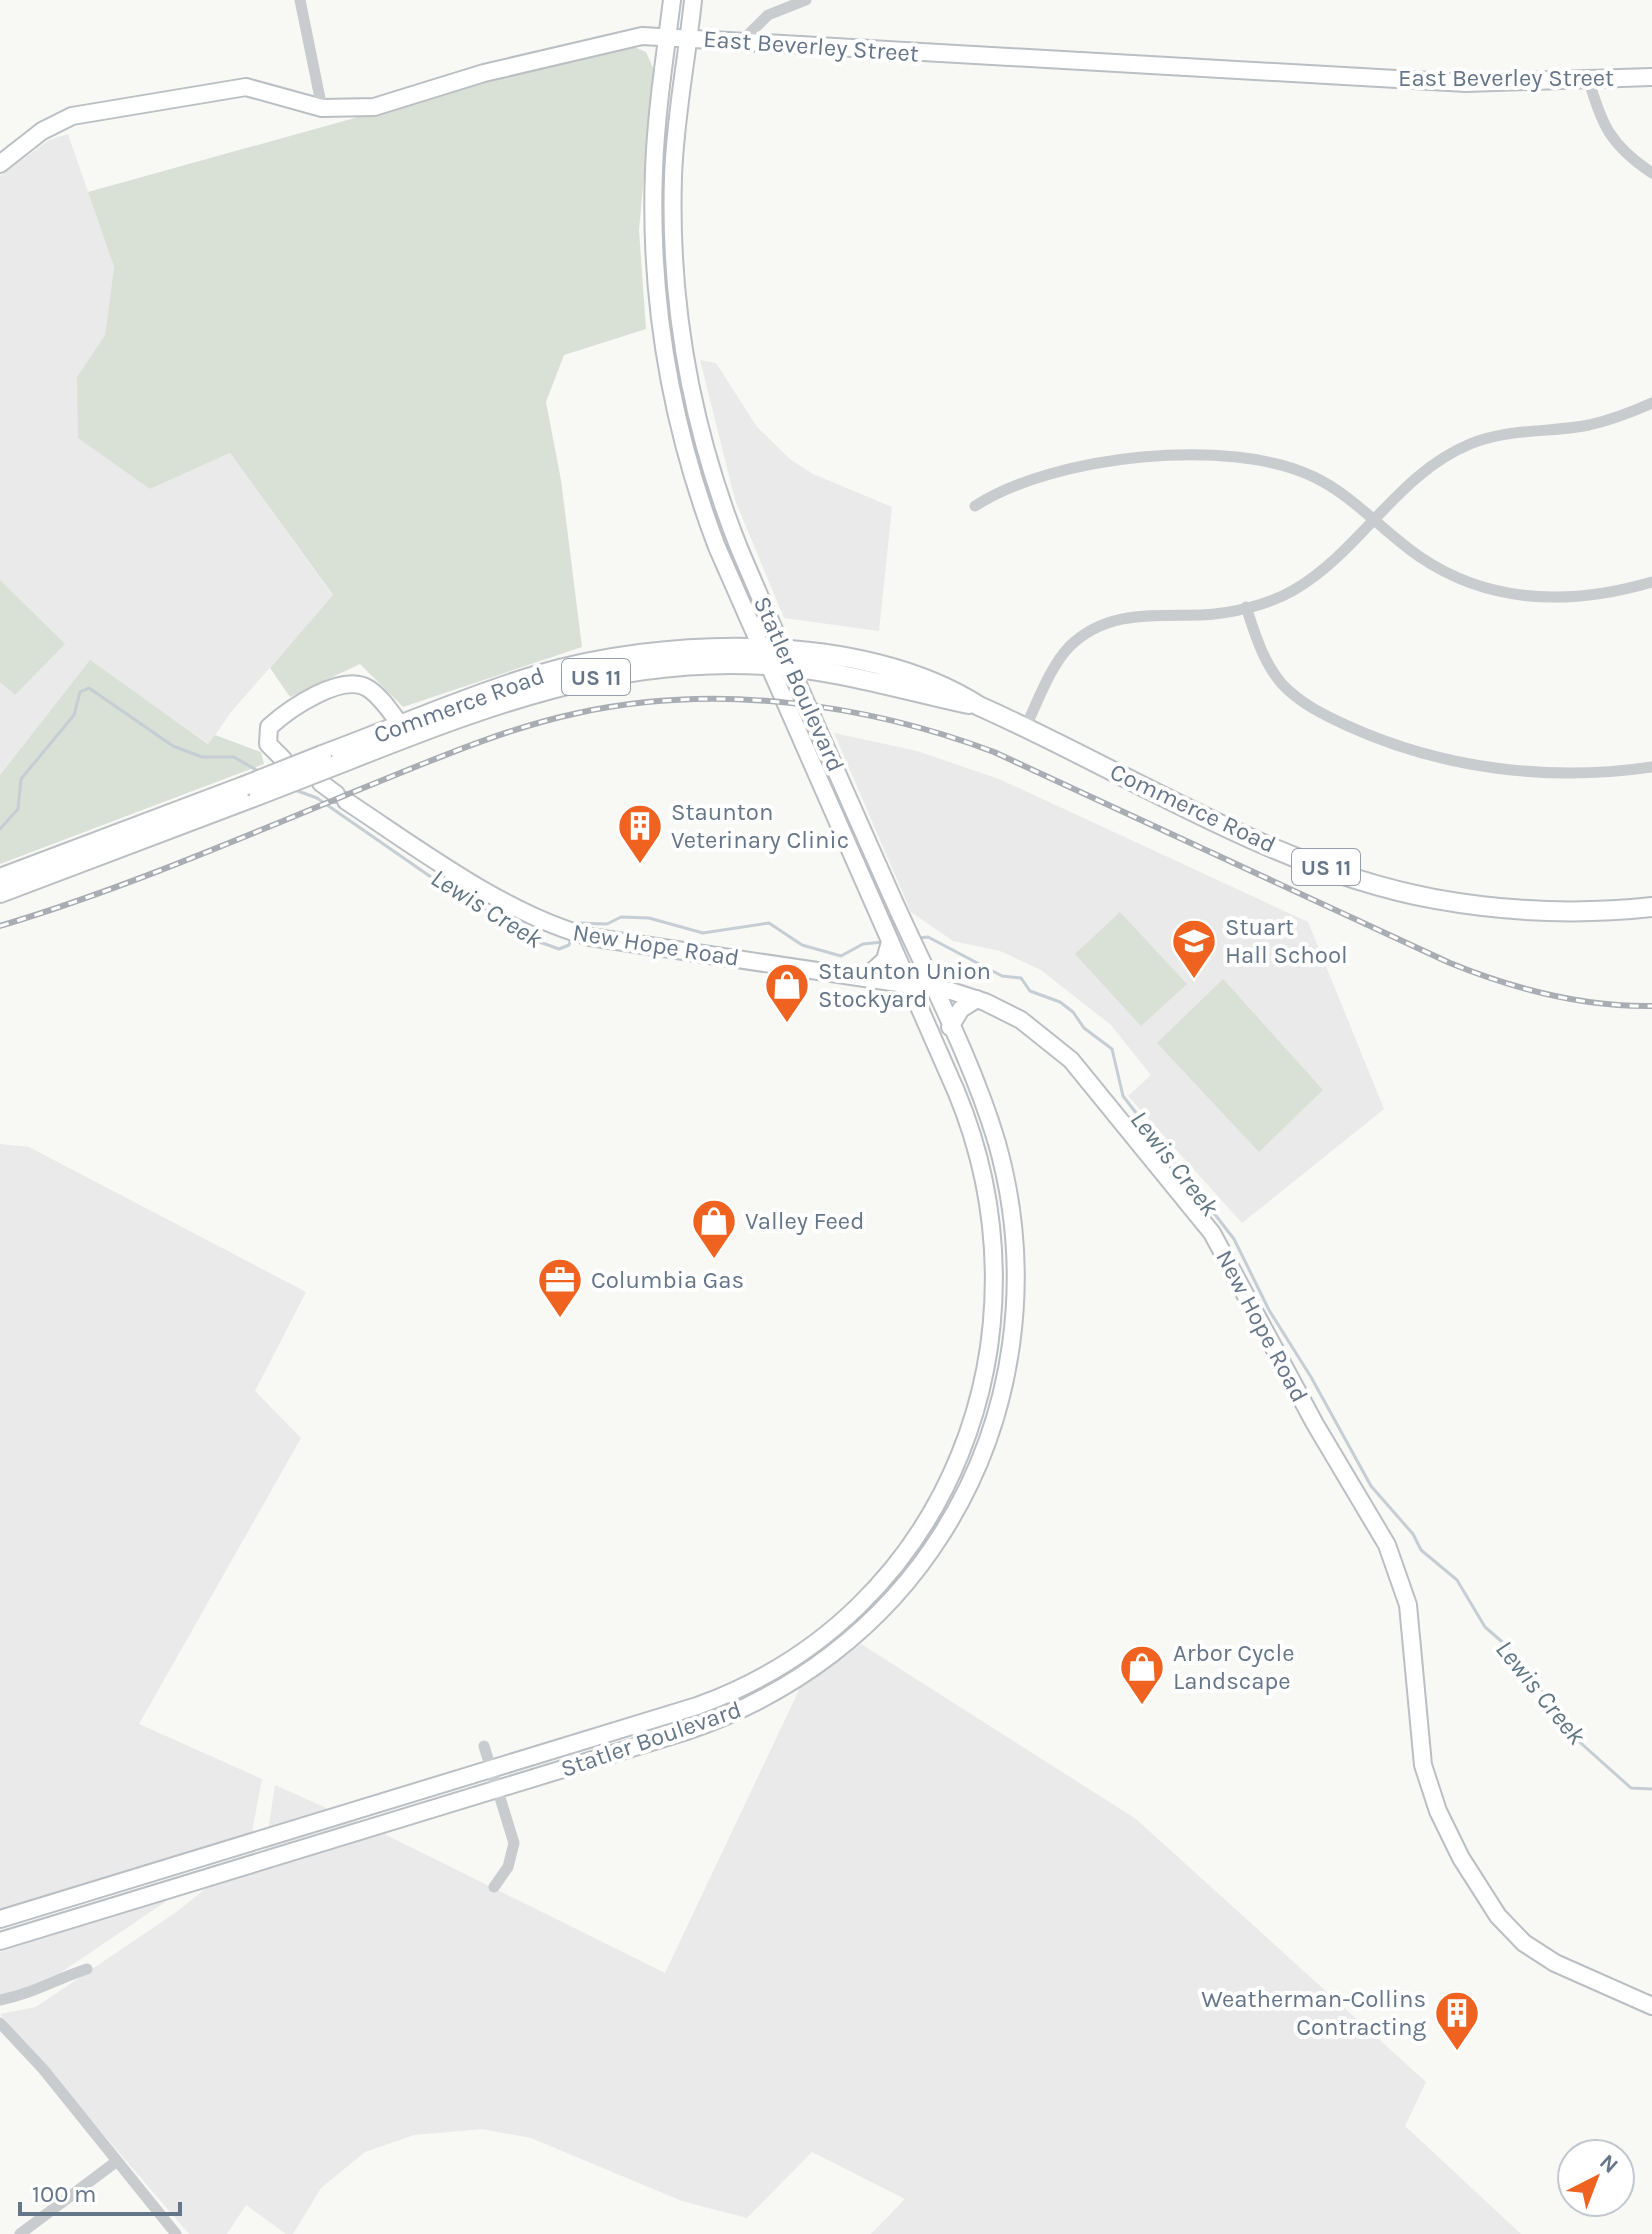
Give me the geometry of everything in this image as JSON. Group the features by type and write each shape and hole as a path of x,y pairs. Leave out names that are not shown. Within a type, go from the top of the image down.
{"main road":[{"name":"Statler Boulevard","path":"0,1919 697,1706 775,1669 832,1628 872,1591 909,1547 942,1494 965,1444 985,1376 994,1315 995,1248 988,1195 974,1140 765,658 701,502 680,429 664,354 655,274 653,197 655,142 672,0"},
{"name":"Statler Boulevard","path":"0,1941 698,1727 782,1689 838,1650 878,1614 913,1574 952,1516 985,1448 1003,1389 1014,1320 1016,1263 1011,1206 997,1143 950,1027 788,660 716,485 698,421 684,350 676,278 673,176 693,0"},
{"name":"East Beverley Street","path":"0,164 42,131 72,116 246,87 322,108 374,107 484,73 629,38 689,37 740,43 1466,83 1652,77"},
{"name":"Commerce Road","path":"0,893 404,730 578,680 765,658 788,660 979,706 1266,843 1390,888 1436,899 1507,909 1587,912 1652,907"},
{"path":"283,759 268,744 269,727 323,692 345,683 369,688 404,730"},
{"name":"New Hope Road","path":"321,783 498,898 573,933 906,978 977,999 1029,1025 1079,1068 1199,1214 1398,1569 1408,1605 1418,1730 1427,1780 1455,1846 1493,1909 1518,1937 1547,1959 1652,2006"},
{"name":"Commerce Road","path":"0,878 251,790"},
{"path":"872,972 888,954 890,942"},
{"path":"950,1027 961,1009 977,999"}],"street":[{"path":"300,0 322,108"},
{"path":"740,43 768,15 806,0"},
{"path":"1588,77 1600,118 1614,142 1652,173"},
{"path":"1026,726 1059,659 1069,647 1095,628 1139,615 1203,615 1246,607 1292,592 1322,572 1355,543 1412,481 1467,445 1508,432 1589,425 1652,403"},
{"path":"975,506 1000,489 1088,467 1143,458 1229,454 1273,461 1307,473 1338,490 1420,557 1449,574 1504,593 1531,597 1588,597 1652,582"},
{"path":"1246,607 1265,658 1285,686 1315,711 1362,732 1430,755 1473,765 1559,774 1652,767"},
{"path":"484,1746 514,1843 514,1855 494,1887"},
{"path":"0,2000 31,1994 57,1978 87,1969"},
{"path":"0,2023 43,2069 176,2234"},
{"path":"20,2234 117,2161"}],"shaded area":[{"path":"630,45 646,52 654,70 639,230 646,329 564,355 546,402 561,480 582,647 403,707 360,664 290,697 270,668 333,595 230,453 150,489 78,438 77,377 105,335 114,267 88,192 513,74"},
{"path":"68,134 114,267 105,335 77,377 150,489 230,453 333,596 231,712 209,744 90,661 0,775 0,176 49,140"},
{"path":"700,360 716,363 757,427 791,460 813,474 892,507 879,631 784,618 735,500"},
{"path":"0,580 65,644 15,695 0,682"},
{"path":"90,660 208,744 215,735 261,752 264,764 0,864 0,775"},
{"name":"Stuart Hall School","path":"834,733 917,751 999,779 1308,922 1384,1109 1242,1223 1128,1096 1151,1075 1111,1025 1041,970 1000,951 953,941 911,912"},
{"path":"1120,912 1187,984 1141,1026 1075,954"},
{"path":"1223,979 1323,1090 1259,1152 1157,1043"},
{"path":"0,1144 29,1147 306,1292 255,1391 301,1438 139,1724 262,1779 252,1832 0,1910"},
{"path":"861,1644 1136,1819 1426,2082 1405,2126 1521,2234 871,2234 905,2199 812,2152 747,2218 682,2201 531,2138 482,2129 414,2135 365,2152 321,2188 293,2234 286,2234 246,2205 227,2234 189,2234 0,2014 36,2007 175,1913 209,1886 262,1870 275,1785 382,1833 665,1973 800,1688"},
{"path":"174,1896 32,1992 0,1997 0,1952"}],"waterway":[{"name":"Lewis Creek","path":"0,829 18,809 21,779 74,715 80,692 89,688 173,746 202,757 234,757 260,772"},
{"name":"Lewis Creek","path":"295,790 317,798 431,877 468,896 520,935 559,949 569,945 571,938"},
{"name":"Lewis Creek","path":"574,927 575,923 607,924 621,917 649,918 703,933 769,923 802,945 841,956 863,944 883,942"},
{"name":"Lewis Creek","path":"918,938 928,937 1002,976 1021,978 1030,991 1060,1002 1073,1012 1084,1028 1112,1049 1123,1096 1234,1239 1269,1310 1311,1377 1371,1486 1413,1534 1421,1550 1457,1580 1485,1627 1508,1647 1516,1663 1557,1708 1574,1737 1631,1788 1652,1789"}],"railway":[{"path":"0,926 141,878 449,754 525,727 630,704 736,699 842,710 944,735 994,752 1450,963 1549,995 1626,1006 1652,1006"}],"place":[{"name":"Staunton Veterinary Clinic","path":"640,865"},
{"name":"Stuart Hall School","path":"1194,980"},
{"name":"Staunton Union Stockyard","path":"787,1024"},
{"name":"Valley Feed","path":"714,1260"},
{"name":"Columbia Gas","path":"560,1319"},
{"name":"Arbor Cycle Landscape","path":"1142,1706"},
{"name":"Weatherman-Collins Contracting","path":"1457,2052"}]}
